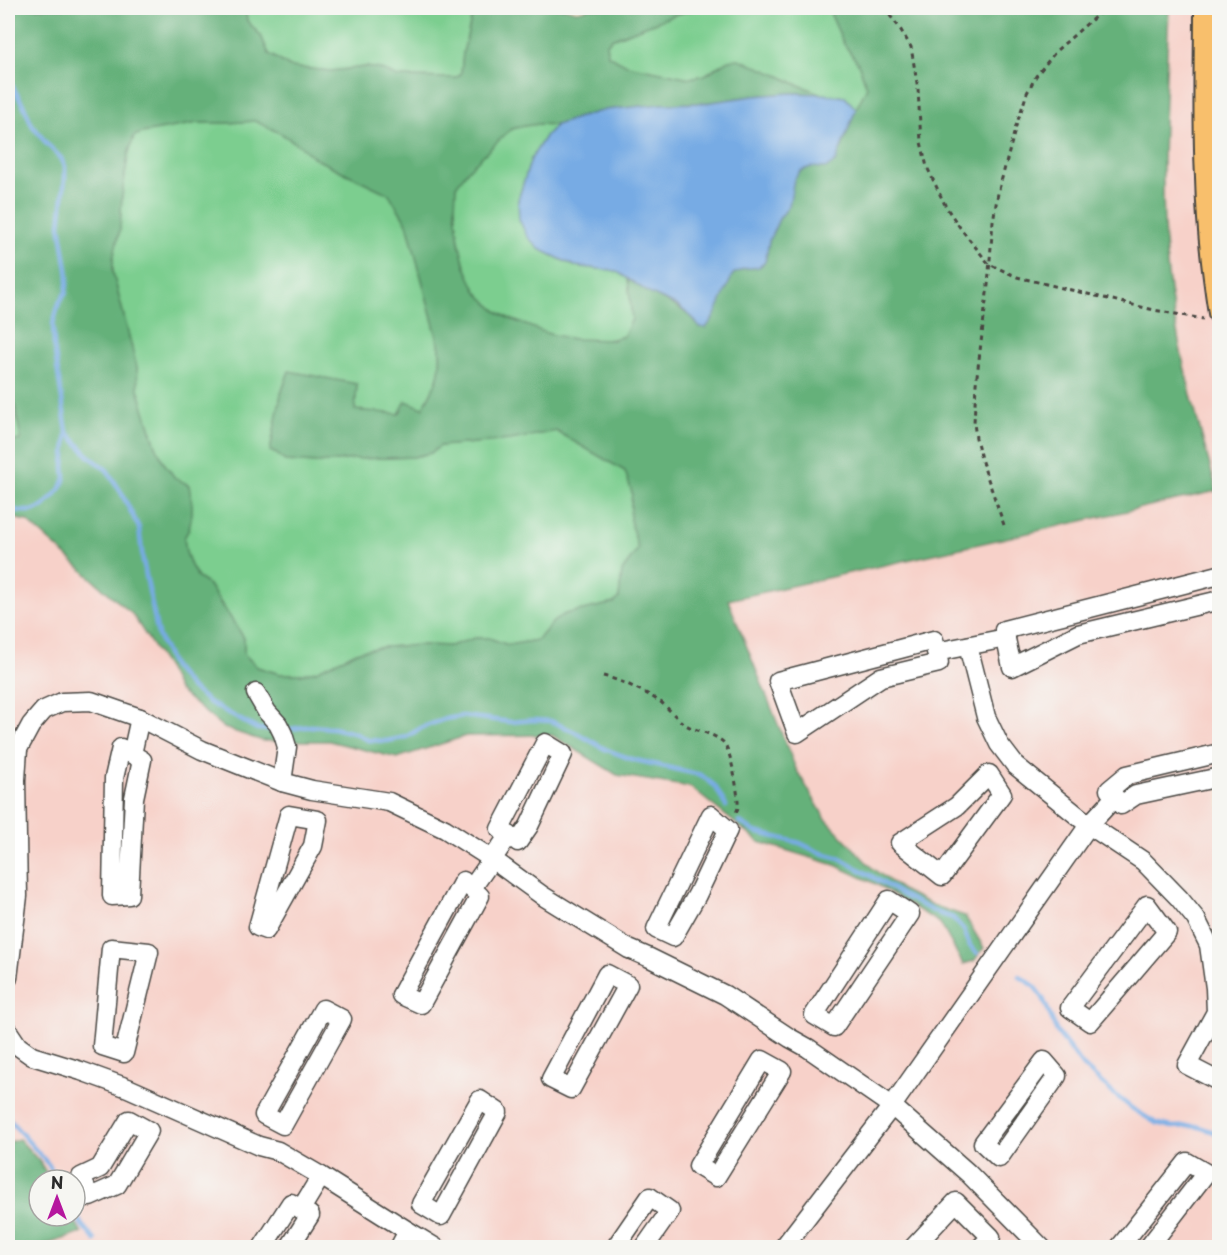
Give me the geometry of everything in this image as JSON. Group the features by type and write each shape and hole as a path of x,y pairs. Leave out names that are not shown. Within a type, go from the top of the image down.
{"main road":[{"path":"1206,8 1205,133 1215,317"}],"street":[{"path":"1220,579 1219,574 1004,630 1012,667 1078,634 1220,600"},
{"path":"936,652 1006,638"},
{"path":"934,640 936,652 939,663 881,677 797,733 778,681 934,640"},
{"path":"968,646 986,717 999,744 1015,765 1089,825 1143,861 1179,898 1214,944 1216,1012 1187,1065 1220,1082"},
{"path":"256,693 267,712 278,724 287,747 282,782"},
{"path":"8,978 11,920 18,896 16,780 18,749 31,725 44,710 62,702 91,701 140,718 202,750 282,782 312,790 389,802 445,829 543,896 629,949 725,995 808,1048 892,1106 968,1173 1038,1245"},
{"path":"132,754 140,718"},
{"path":"545,743 563,754 529,826 518,842 508,835 500,828 545,743"},
{"path":"121,748 132,754 142,760 134,798 129,895 112,896 114,778 121,748"},
{"path":"1220,753 1127,775 1109,790 1121,805 1136,795 1220,777"},
{"path":"995,783 1015,765"},
{"path":"989,774 995,783 1002,794 942,876 900,843 957,806 989,774"},
{"path":"304,818 312,790"},
{"path":"786,1247 892,1106 1089,825 1115,797"},
{"path":"289,815 304,818 318,820 313,846 266,930 258,927 289,815"},
{"path":"650,958 665,933 656,929 711,815 728,830"},
{"path":"472,888 508,835"},
{"path":"464,881 472,888 480,896 421,1004 401,995 464,881"},
{"path":"1156,918 1179,898"},
{"path":"889,900 910,914 834,1028 825,1022 814,1015 889,900"},
{"path":"1147,905 1156,918 1167,932 1090,1022 1070,1008 1147,905"},
{"path":"111,948 149,952 124,1053 113,1049 102,1046 111,948"},
{"path":"617,979 629,949"},
{"path":"607,974 617,979 628,985 571,1089 551,1078 607,974"},
{"path":"323,1009 342,1019 283,1125 273,1120 264,1115 323,1009"},
{"path":"808,1048 825,1022"},
{"path":"8,1031 18,1046 32,1056 104,1079 260,1146 278,1151 436,1248"},
{"path":"773,1066 790,1038"},
{"path":"104,1079 113,1049"},
{"path":"762,1060 773,1066 782,1071 716,1177 698,1166 762,1060"},
{"path":"1044,1061 1057,1076 999,1158 991,1150 983,1143 1044,1061"},
{"path":"1220,1087 1217,1093 1220,1094"},
{"path":"139,1125 151,1098"},
{"path":"480,1100 498,1112 441,1216 431,1210 421,1204 480,1100"},
{"path":"260,1146 273,1120"},
{"path":"968,1173 991,1150"},
{"path":"1119,1248 1187,1162 1206,1173 1148,1248"},
{"path":"301,1209 321,1176"},
{"path":"615,1248 650,1197 670,1211 644,1248"},
{"path":"973,1218 994,1199"},
{"path":"912,1248 956,1202 991,1237 980,1248"},
{"path":"262,1248 291,1203 310,1215 289,1248"},
{"path":"399,1248 431,1210"}],"path":[{"path":"884,8 911,47 918,89 921,142 927,167 951,214 989,264 1027,280 1154,310 1215,317"},
{"path":"1004,525 981,459 974,423 993,221 998,193 1027,93 1044,64 1097,15 1109,8"},
{"path":"603,676 616,679 642,691 687,725 724,744 732,764 738,808 728,830"}],"shaded area":[{"path":"1169,8 1219,8 1219,1247 38,1247 81,1233 78,1228 87,1228 87,1168 43,1168 19,1139 8,1143 8,517 27,521 132,614 167,668 178,690 263,741 329,741 397,758 466,736 552,735 617,775 689,787 759,842 835,865 876,884 941,923 963,964 932,905 902,890 872,868 825,818 796,769 728,599 1217,490 1194,412 1171,294 1166,254 1163,174"}],"green space":[{"path":"8,8 247,8 247,21 261,36 269,54 290,67 331,71 366,67 380,69 398,77 456,78 461,74 463,53 474,8 565,8 577,11 590,8 700,8 677,14 611,39 606,45 608,55 627,65 690,78 705,75 728,60 739,59 822,94 792,93 705,103 662,104 605,110 556,125 539,124 511,129 469,169 456,186 455,210 465,267 477,292 496,311 549,334 574,339 613,340 624,336 632,319 628,278 646,291 683,311 699,327 726,290 733,274 743,269 759,267 765,262 769,241 779,219 789,206 793,179 800,171 811,167 827,168 842,147 867,87 858,63 844,44 828,8 1169,8 1163,162 1166,254 1179,344 1217,491 728,600 796,769 825,818 872,868 902,890 932,905 965,916 984,948 974,961 963,964 940,923 876,884 835,865 759,842 690,787 617,775 552,735 466,736 397,758 329,741 263,741 224,728 178,690 167,668 132,614 27,521 8,517 8,442 21,440 8,363","holes":["255,121 282,134 316,159 389,194 407,223 440,348 440,366 437,380 423,408 406,401 399,414 355,410 357,384 289,371 281,394 270,451 285,461 318,463 413,457 431,453 440,446 510,440 556,431 625,471 632,492 630,520 638,549 622,571 619,598 614,603 565,614 553,622 538,640 508,645 489,638 475,638 450,646 384,647 359,651 316,671 302,674 280,674 257,667 244,654 244,638 209,585 198,578 186,552 184,538 189,529 192,514 189,485 175,478 164,463 156,446 138,389 137,368 113,273 113,259 120,229 128,155 134,136 197,123"]},
{"path":"247,8 474,8 463,53 461,74 456,78 398,77 380,69 366,67 331,71 290,67 269,54 261,36 247,21"},
{"path":"700,8 828,8 844,44 858,63 867,87 856,109 845,97 822,94 780,76 716,67 705,75 690,78 626,65 608,55 606,45 611,39 677,14"},
{"path":"255,121 282,134 316,159 389,194 407,223 440,348 437,380 423,408 399,414 355,411 357,384 289,371 281,394 271,451 285,461 318,463 413,457 431,453 439,446 510,440 556,431 625,471 632,492 630,520 638,549 622,571 619,598 614,603 565,614 553,622 538,640 508,645 489,638 476,638 450,646 384,647 359,651 316,671 302,674 280,674 257,667 244,654 244,638 209,585 198,578 186,552 184,538 189,529 175,478 164,463 156,446 138,389 137,368 113,273 113,259 120,229 128,155 134,136 197,123"},
{"path":"539,124 556,125 546,135 531,159 518,200 527,236 539,249 574,266 616,271 628,278 632,319 624,336 607,340 566,338 524,326 490,305 478,293 470,279 457,228 456,187 469,169 506,133 519,127"},
{"path":"8,363 21,440 8,442"},
{"path":"19,1139 43,1168 27,1168 27,1228 79,1228 82,1233 38,1247 8,1247 8,1143"}],"water":[{"path":"792,93 845,97 856,109 836,161 827,168 811,167 800,171 794,179 789,206 779,219 769,241 765,262 759,267 743,269 733,274 714,317 706,328 699,327 693,318 678,306 651,294 616,271 575,266 539,249 527,236 519,219 518,200 531,159 546,135 556,125 605,110 662,104 705,103"}],"waterway":[{"path":"8,79 32,125 61,158 65,166 60,225 68,276 66,292 59,303 53,324 54,347 67,432 65,478 61,488 44,506 32,511 8,508"},
{"path":"67,432 89,456 107,470 139,528 143,561 158,635 173,667 190,687 210,703 257,729 271,730"},
{"path":"291,729 311,726 333,728 354,733 368,740 387,741 406,737 423,727 445,719 463,716 511,722 551,721 605,749 631,759 701,775 715,786 726,806"},
{"path":"740,822 755,832 800,843 818,852 840,858 904,896 935,912 953,918 964,930 970,946 977,953"},
{"path":"1019,976 1033,985 1043,998 1057,1032 1083,1066 1133,1109 1156,1123 1172,1127 1196,1126 1220,1134"},
{"path":"8,1118 50,1168"},
{"path":"85,1228 95,1240"}]}
